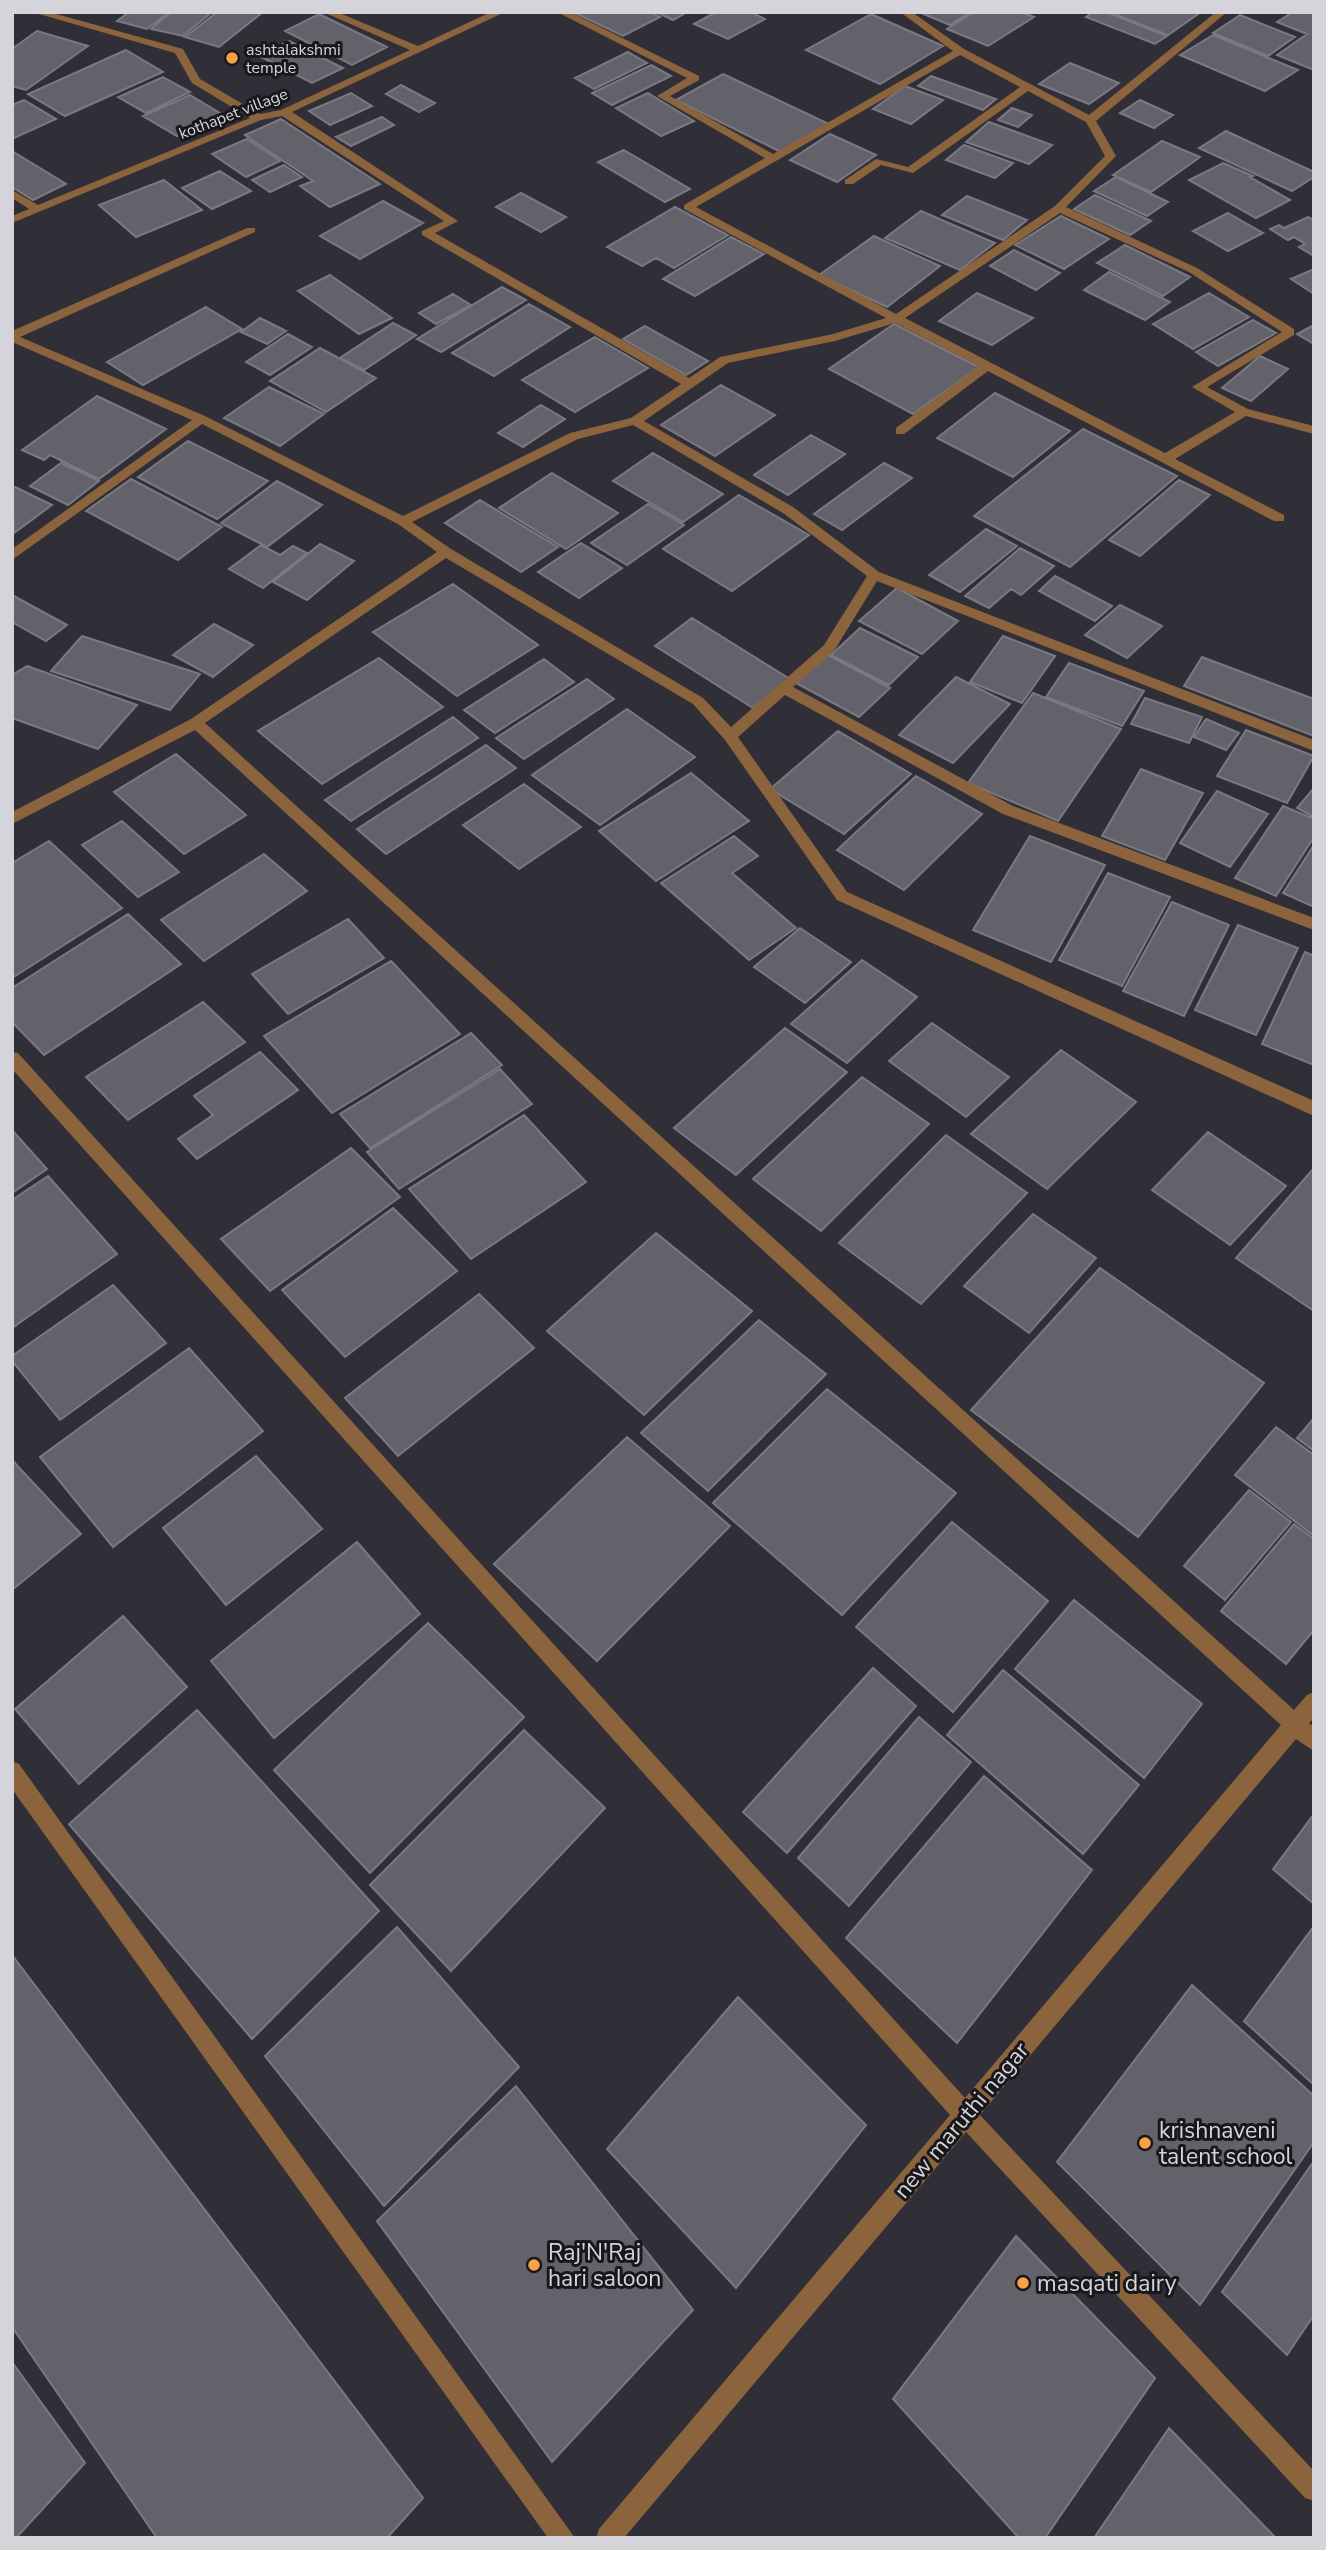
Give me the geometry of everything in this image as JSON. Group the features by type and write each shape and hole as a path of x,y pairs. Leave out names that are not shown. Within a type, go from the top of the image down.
{"street":[{"path":"37,12 179,51 195,80 258,118"},
{"path":"328,12 419,50"},
{"name":"kothapet village","path":"12,220 258,118 284,112 500,12"},
{"path":"562,12 695,78 662,96 775,159"},
{"path":"403,521 574,436 635,421 724,360 835,337 898,318 1059,208 1111,156 1090,120 960,51 905,12"},
{"path":"1090,120 1222,12"},
{"path":"960,51 688,207 1279,518"},
{"path":"849,182 880,161 909,171 1029,86"},
{"path":"284,112 452,221 426,233 690,384"},
{"path":"12,192 37,209"},
{"path":"1059,208 1193,270 1290,332 1198,387 1244,412 1314,430"},
{"path":"12,337 251,230"},
{"path":"12,337 201,419 403,521 446,552 698,701 730,736 842,896 1314,1109"},
{"path":"900,431 988,365"},
{"path":"1165,458 1244,412"},
{"path":"12,556 201,419"},
{"path":"635,421 788,510 874,575 1314,746"},
{"path":"12,819 196,723 446,552"},
{"path":"730,736 829,648 874,575"},
{"path":"785,689 1008,810 1314,924"},
{"path":"196,723 1314,1741"},
{"path":"12,1058 965,2115 1314,2489"},
{"name":"new maruthi nagar","path":"608,2538 1314,1702"},
{"path":"12,1771 562,2538"}],"building":[{"path":"129,12 169,12 147,29 117,21"},
{"path":"171,12 212,12 183,36 151,29"},
{"path":"217,12 263,12 219,47 185,37"},
{"path":"573,12 650,12 660,17 623,36"},
{"path":"656,12 687,12 673,20"},
{"path":"716,12 751,12 765,19 728,39 694,24"},
{"path":"919,12 970,12 950,25"},
{"path":"974,12 1022,12 1034,17 988,46 947,29"},
{"path":"1093,12 1106,12 1167,36 1155,44 1086,17"},
{"path":"1109,12 1201,12 1168,35"},
{"path":"1293,12 1314,13 1314,70 1277,55 1307,34 1277,22"},
{"path":"319,14 387,47 352,65 285,31"},
{"path":"871,14 943,46 880,84 806,50"},
{"path":"1240,15 1295,37 1268,56 1213,33"},
{"path":"37,31 88,46 26,90 12,86 12,49"},
{"path":"1213,35 1298,70 1265,91 1180,55"},
{"path":"289,41 343,68 312,83 259,56"},
{"path":"126,50 163,72 65,116 28,94"},
{"path":"628,52 647,63 594,89 575,78"},
{"path":"1070,63 1119,83 1089,104 1039,84"},
{"path":"651,65 671,76 612,105 592,93"},
{"path":"723,74 829,124 781,152 676,100"},
{"path":"931,76 996,99 983,110 918,86"},
{"path":"163,77 190,92 146,113 118,97"},
{"path":"401,85 435,103 419,112 386,94"},
{"path":"905,86 943,100 911,124 873,109"},
{"path":"351,93 372,106 330,125 309,111"},
{"path":"648,93 694,121 661,136 616,108"},
{"path":"190,95 223,115 177,136 143,116"},
{"path":"24,100 56,119 12,139 12,105"},
{"path":"1140,100 1173,115 1154,128 1120,113"},
{"path":"1012,108 1032,115 1018,127 998,120"},
{"path":"382,117 394,125 351,146 336,137"},
{"path":"281,119 380,184 330,207 300,186 313,181 245,135"},
{"path":"989,122 1052,145 1029,164 966,142"},
{"path":"1226,131 1314,172 1314,177 1292,191 1199,148"},
{"path":"830,134 876,155 837,182 790,160"},
{"path":"247,139 280,161 246,177 212,154"},
{"path":"1162,141 1200,157 1151,192 1113,175"},
{"path":"964,145 1013,163 995,178 946,160"},
{"path":"624,150 690,189 665,202 598,162"},
{"path":"12,151 66,184 33,200 12,187"},
{"path":"1223,163 1253,176 1250,177 1290,200 1256,218 1189,180"},
{"path":"284,165 302,177 270,192 252,180"},
{"path":"220,171 251,191 212,209 182,188"},
{"path":"1116,177 1168,202 1147,216 1094,191"},
{"path":"164,180 202,210 136,237 99,205"},
{"path":"521,193 566,217 541,232 496,207"},
{"path":"1095,195 1151,221 1130,235 1074,209"},
{"path":"967,196 1027,220 1003,240 942,215"},
{"path":"383,201 423,223 360,259 320,236"},
{"path":"675,207 728,235 674,268 656,258 642,266 607,247"},
{"path":"921,211 995,243 960,270 885,238"},
{"path":"1228,213 1263,233 1228,251 1193,231"},
{"path":"1061,216 1109,239 1064,269 1015,245"},
{"path":"1308,217 1314,220 1314,256 1299,247 1305,244 1294,237 1288,240 1270,229 1279,225 1284,228"},
{"path":"874,236 940,266 887,307 819,275"},
{"path":"731,237 764,254 695,296 663,279"},
{"path":"1125,245 1190,277 1163,296 1097,263"},
{"path":"1014,250 1060,273 1036,290 990,266"},
{"path":"1314,269 1314,294 1291,279"},
{"path":"1109,272 1170,302 1145,320 1084,290"},
{"path":"330,275 392,318 359,334 298,291"},
{"path":"502,287 526,300 441,352 417,339"},
{"path":"977,293 1033,318 992,345 939,321"},
{"path":"1209,293 1249,317 1193,349 1153,324"},
{"path":"453,294 471,305 436,324 419,313"},
{"path":"529,304 570,327 494,376 452,353"},
{"path":"206,307 242,329 143,385 107,362"},
{"path":"260,318 286,331 267,344 241,332"},
{"path":"1253,320 1276,333 1218,366 1196,352"},
{"path":"393,323 416,335 364,370 340,358"},
{"path":"894,324 979,367 913,414 829,369"},
{"path":"1314,325 1314,344 1297,334"},
{"path":"645,326 708,361 686,375 623,339"},
{"path":"288,334 312,347 270,375 246,362"},
{"path":"595,337 648,368 575,412 522,380"},
{"path":"320,348 376,378 326,412 270,381"},
{"path":"1260,356 1288,369 1251,401 1222,388"},
{"path":"721,385 775,415 715,456 661,425"},
{"path":"269,387 324,414 280,446 224,418"},
{"path":"995,393 1070,431 1013,477 937,438"},
{"path":"97,396 166,429 99,479 50,455 44,460 22,450"},
{"path":"541,405 565,419 523,447 498,433"},
{"path":"1083,429 1177,476 1070,567 974,516"},
{"path":"811,435 845,454 788,495 754,475"},
{"path":"188,441 268,481 217,519 138,477"},
{"path":"653,453 723,494 683,522 613,481"},
{"path":"61,463 99,481 68,505 30,486"},
{"path":"884,463 912,478 842,530 814,514"},
{"path":"552,473 618,513 566,549 499,508"},
{"path":"131,479 222,527 178,560 86,511"},
{"path":"1179,480 1210,495 1140,556 1109,540"},
{"path":"277,481 322,505 267,547 221,523"},
{"path":"15,487 52,505 14,533 12,489"},
{"path":"739,495 809,535 732,591 663,549"},
{"path":"480,500 558,547 521,572 445,523"},
{"path":"648,504 684,525 627,565 591,543"},
{"path":"986,529 1017,546 960,592 929,575"},
{"path":"581,543 622,568 579,598 538,572"},
{"path":"320,544 354,561 307,600 273,582"},
{"path":"261,545 280,555 293,546 307,553 263,588 229,569"},
{"path":"1020,548 1054,566 1021,595 1011,589 989,608 965,596"},
{"path":"1055,576 1112,606 1095,621 1039,591"},
{"path":"453,584 538,645 457,696 373,632"},
{"path":"897,588 958,621 922,654 859,621"},
{"path":"12,595 67,625 46,641 12,622"},
{"path":"1120,605 1162,626 1127,658 1085,635"},
{"path":"692,618 790,679 753,708 655,646"},
{"path":"214,624 253,645 213,677 173,655"},
{"path":"860,628 918,657 889,685 831,655"},
{"path":"82,636 200,674 170,710 51,671"},
{"path":"1003,636 1055,656 1022,703 970,682"},
{"path":"828,655 890,688 859,717 796,683"},
{"path":"1202,657 1314,699 1314,736 1184,686"},
{"path":"379,658 443,707 322,784 258,731"},
{"path":"544,659 574,682 495,733 464,710"},
{"path":"1069,663 1144,691 1122,726 1046,697"},
{"path":"27,666 137,705 98,749 12,718 12,675"},
{"path":"956,677 1010,704 953,763 899,735"},
{"path":"587,679 614,699 524,759 496,738"},
{"path":"1033,693 1121,729 1058,821 968,783"},
{"path":"1145,698 1202,717 1189,743 1131,724"},
{"path":"627,709 695,757 600,825 532,775"},
{"path":"453,717 478,738 351,821 325,800"},
{"path":"1206,719 1239,733 1226,750 1194,737"},
{"path":"1246,730 1314,756 1287,803 1217,776"},
{"path":"838,731 911,774 844,834 770,789"},
{"path":"486,745 516,768 386,854 357,829"},
{"path":"176,754 246,815 184,854 114,792"},
{"path":"1141,769 1203,793 1165,860 1102,836"},
{"path":"691,773 749,821 656,881 599,831"},
{"path":"916,776 982,814 904,890 837,850"},
{"path":"524,784 581,827 519,869 463,825"},
{"path":"1314,788 1314,817 1297,808"},
{"path":"1217,791 1268,814 1230,867 1180,843"},
{"path":"1283,806 1314,819 1314,837 1276,896 1235,878"},
{"path":"122,821 179,872 138,897 82,845"},
{"path":"734,836 758,856 732,873 796,928 749,960 661,883"},
{"path":"1030,836 1105,865 1051,962 973,930"},
{"path":"49,841 122,908 12,978 12,863"},
{"path":"1314,845 1314,907 1283,893"},
{"path":"264,854 307,891 204,961 161,920"},
{"path":"1108,873 1170,897 1122,986 1059,960"},
{"path":"1172,902 1229,925 1184,1016 1123,991"},
{"path":"128,914 181,964 44,1055 12,1022 12,988"},
{"path":"348,919 384,958 288,1014 252,974"},
{"path":"1238,925 1298,948 1256,1035 1195,1010"},
{"path":"800,928 851,962 805,1003 754,967"},
{"path":"1305,952 1314,956 1314,1065 1262,1044"},
{"path":"862,960 917,997 847,1063 791,1024"},
{"path":"391,961 460,1034 332,1113 264,1036"},
{"path":"203,1002 245,1042 128,1120 86,1077"},
{"path":"932,1023 1009,1077 966,1117 889,1061"},
{"path":"785,1028 847,1072 736,1175 674,1128"},
{"path":"471,1033 502,1065 370,1148 340,1114"},
{"path":"1061,1050 1136,1102 1047,1189 971,1134"},
{"path":"260,1052 298,1090 197,1159 178,1139 213,1115 194,1096"},
{"path":"500,1069 532,1104 399,1189 367,1152"},
{"path":"862,1077 929,1124 821,1231 753,1179"},
{"path":"524,1115 586,1182 471,1259 409,1189"},
{"path":"12,1130 47,1169 12,1193"},
{"path":"1208,1132 1286,1186 1230,1245 1152,1190"},
{"path":"946,1135 1027,1193 921,1304 839,1243"},
{"path":"351,1148 400,1197 270,1291 221,1239"},
{"path":"1314,1168 1314,1311 1236,1258"},
{"path":"48,1176 117,1254 12,1328 12,1200"},
{"path":"393,1208 457,1271 345,1357 282,1290"},
{"path":"1033,1214 1096,1258 1029,1333 964,1286"},
{"path":"656,1233 752,1311 644,1415 547,1331"},
{"path":"1100,1268 1264,1383 1138,1537 971,1410"},
{"path":"113,1285 166,1343 60,1420 12,1361 12,1356"},
{"path":"479,1294 534,1348 398,1456 345,1398"},
{"path":"759,1320 826,1374 708,1491 641,1433"},
{"path":"189,1348 263,1431 113,1547 40,1457"},
{"path":"827,1389 956,1493 842,1615 713,1503"},
{"path":"1314,1418 1314,1451 1297,1438"},
{"path":"1276,1427 1314,1455 1314,1536 1235,1475"},
{"path":"627,1437 730,1526 597,1661 494,1564"},
{"path":"256,1456 322,1529 226,1605 163,1528"},
{"path":"12,1460 81,1534 12,1590"},
{"path":"1249,1490 1291,1522 1225,1600 1184,1566"},
{"path":"952,1522 1048,1601 953,1712 856,1627"},
{"path":"1294,1524 1314,1539 1314,1630 1286,1664 1221,1611"},
{"path":"357,1542 420,1614 274,1738 211,1661"},
{"path":"1074,1600 1202,1704 1144,1778 1015,1669"},
{"path":"123,1616 187,1687 79,1784 15,1709"},
{"path":"428,1623 524,1717 370,1873 274,1770"},
{"path":"873,1668 916,1706 787,1853 743,1812"},
{"path":"1003,1670 1139,1785 1083,1854 947,1735"},
{"path":"197,1710 379,1911 252,2039 69,1824"},
{"path":"919,1717 971,1762 849,1906 798,1858"},
{"path":"524,1730 605,1808 451,1971 370,1885"},
{"path":"984,1776 1092,1870 957,2043 846,1938"},
{"path":"1314,1814 1314,1904 1273,1869"},
{"path":"1314,1926 1314,2085 1244,2021"},
{"path":"397,1927 519,2067 384,2206 265,2056"},
{"path":"12,1955 423,2498 387,2538 157,2538 12,2327"},
{"path":"1192,1985 1314,2096 1314,2142 1200,2305 1057,2162"},
{"path":"738,1997 866,2125 736,2288 607,2149"},
{"name":"Raj'N'Raj hari saloon","path":"516,2086 693,2310 552,2462 377,2221"},
{"path":"1314,2161 1314,2315 1287,2355 1222,2292"},
{"path":"1016,2236 1155,2378 1045,2538 1019,2538 893,2399"},
{"path":"12,2362 85,2463 16,2538 12,2538"},
{"path":"1169,2428 1276,2538 1094,2538"}],"place":[{"name":"ashtalakshmi temple","path":"232,58"},
{"name":"krishnaveni talent school","path":"1145,2143"},
{"name":"Raj'N'Raj hari saloon","path":"534,2265"},
{"name":"masqati dairy","path":"1023,2283"}]}
